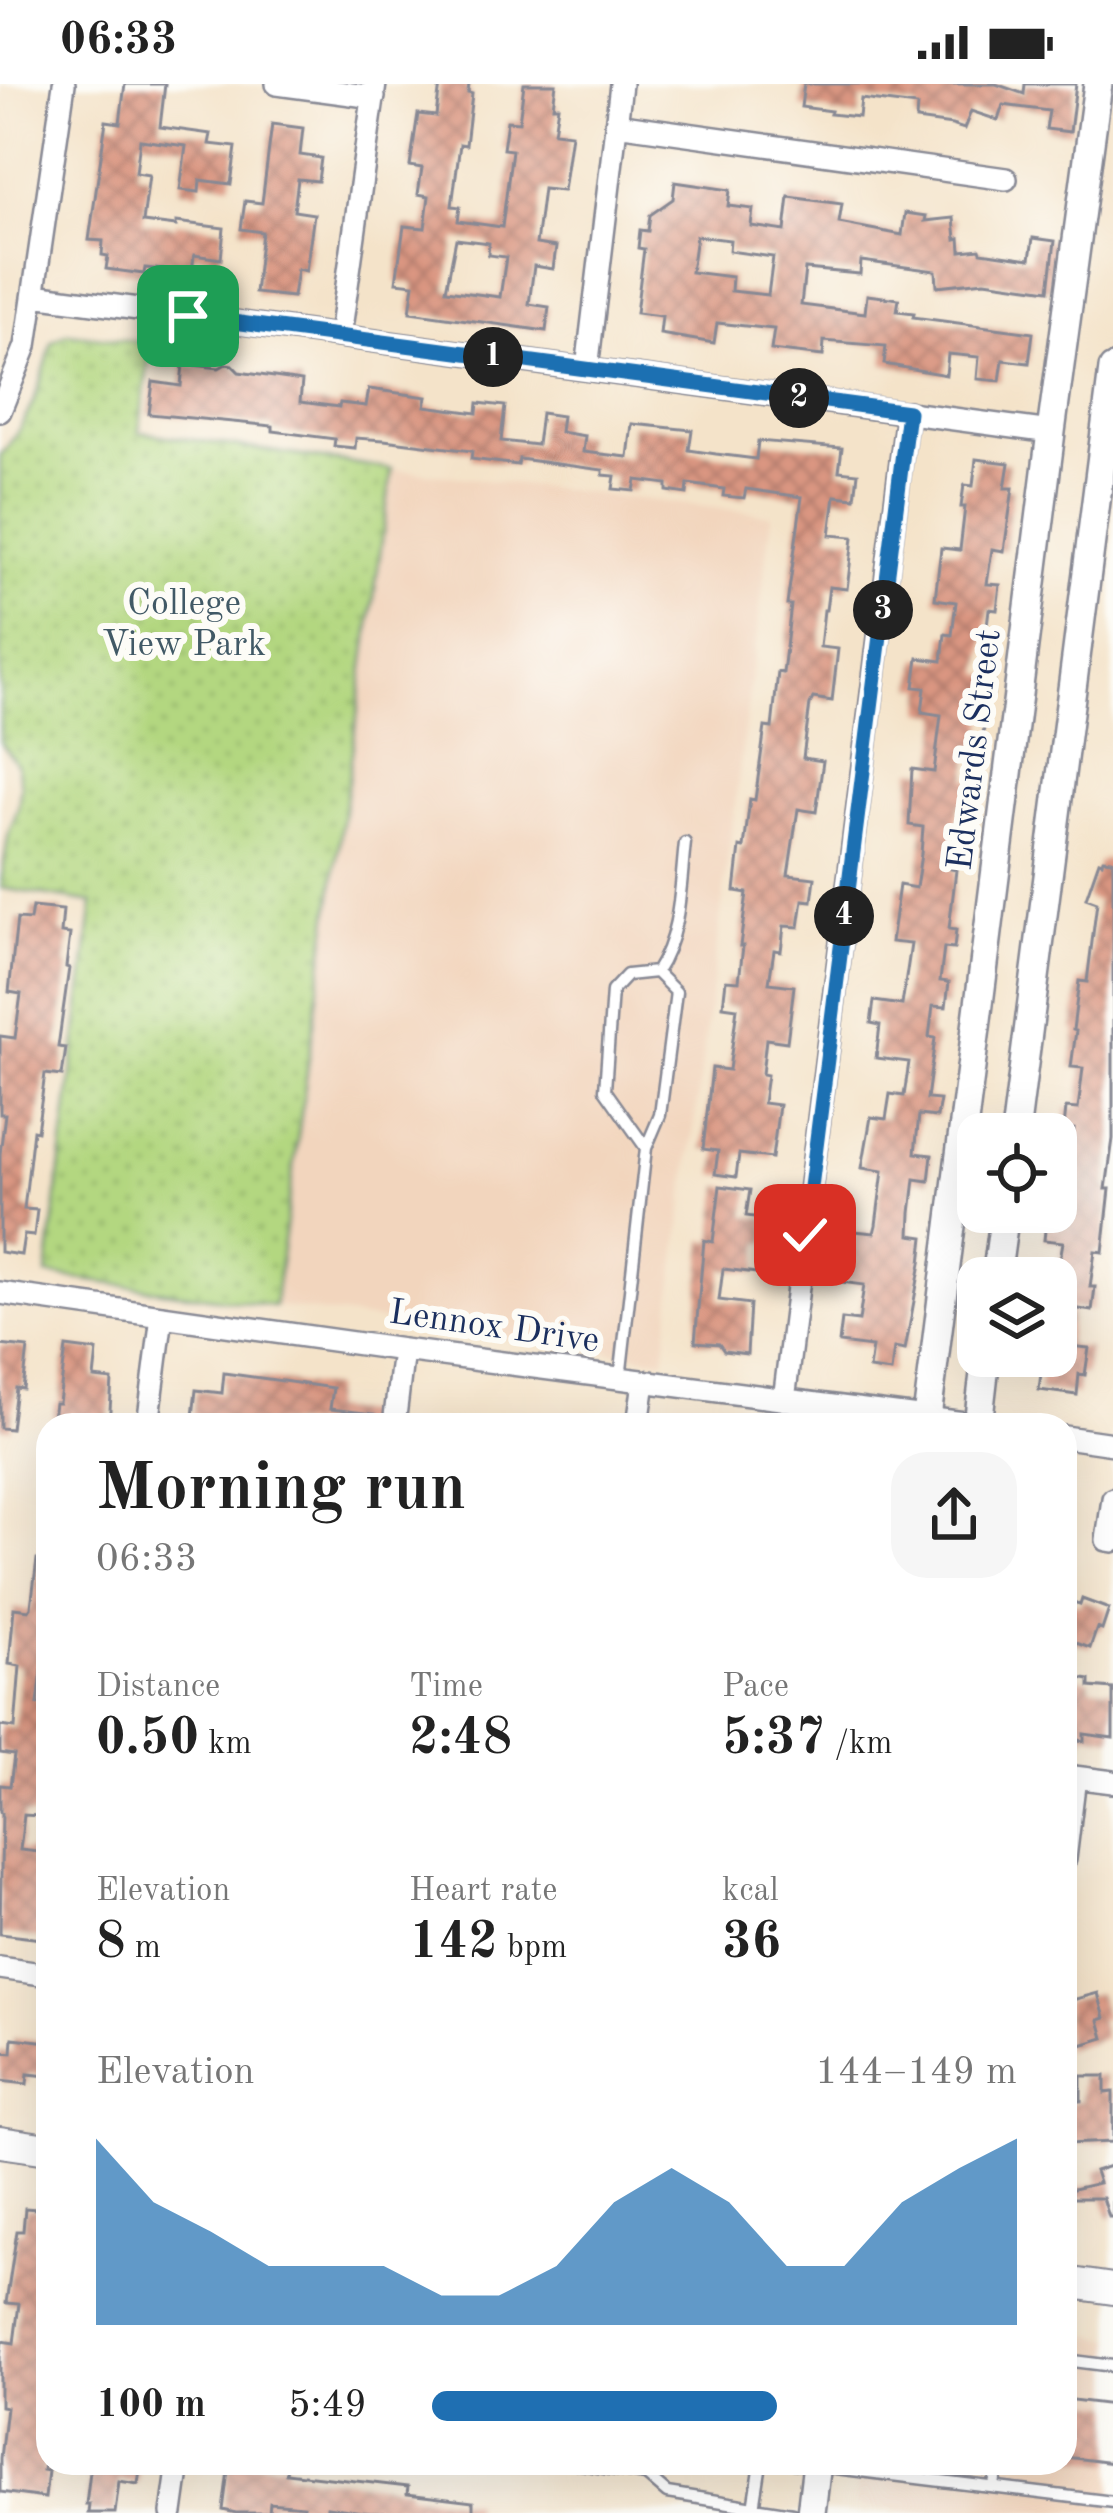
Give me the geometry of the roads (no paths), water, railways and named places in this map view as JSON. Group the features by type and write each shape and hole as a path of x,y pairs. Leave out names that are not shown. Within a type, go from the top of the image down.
{"main road":[{"name":"Edwards Street","path":"927,1413 1098,84"},
{"path":"1018,1113 1113,369"},
{"path":"979,1413 984,1377"},
{"path":"0,2142 36,2147"},
{"path":"1077,2284 1113,2288"},
{"path":"809,2475 811,2513"}],"street":[{"path":"0,411 26,346 64,84"},
{"path":"277,84 375,90 340,336"},
{"path":"586,370 621,84"},
{"path":"616,124 1006,179"},
{"path":"34,295 1051,432"},
{"path":"784,1400 908,412"},
{"name":"Lennox Drive","path":"0,1293 868,1413"},
{"path":"150,1413 162,1316"},
{"path":"395,1413 403,1349"},
{"path":"640,1413 644,1382"},
{"path":"1077,1439 1113,1444"},
{"path":"1110,1541 1113,1499"},
{"path":"1077,1777 1113,1782"},
{"path":"0,1968 36,1973"},
{"path":"172,2513 177,2475"}],"lane":[{"path":"646,1148 604,1090 612,991 627,975 656,971 668,953 685,843"},
{"path":"620,1378 646,1148 660,1115 676,992 656,971"},
{"path":"1077,2362 1113,2366"},
{"path":"652,2475 667,2493 792,2513"},
{"path":"754,2508 759,2475"},
{"path":"897,2475 1113,2502"},
{"path":"994,2487 996,2475"}],"park label":[{"name":"College View Park","path":"184,626"}]}
